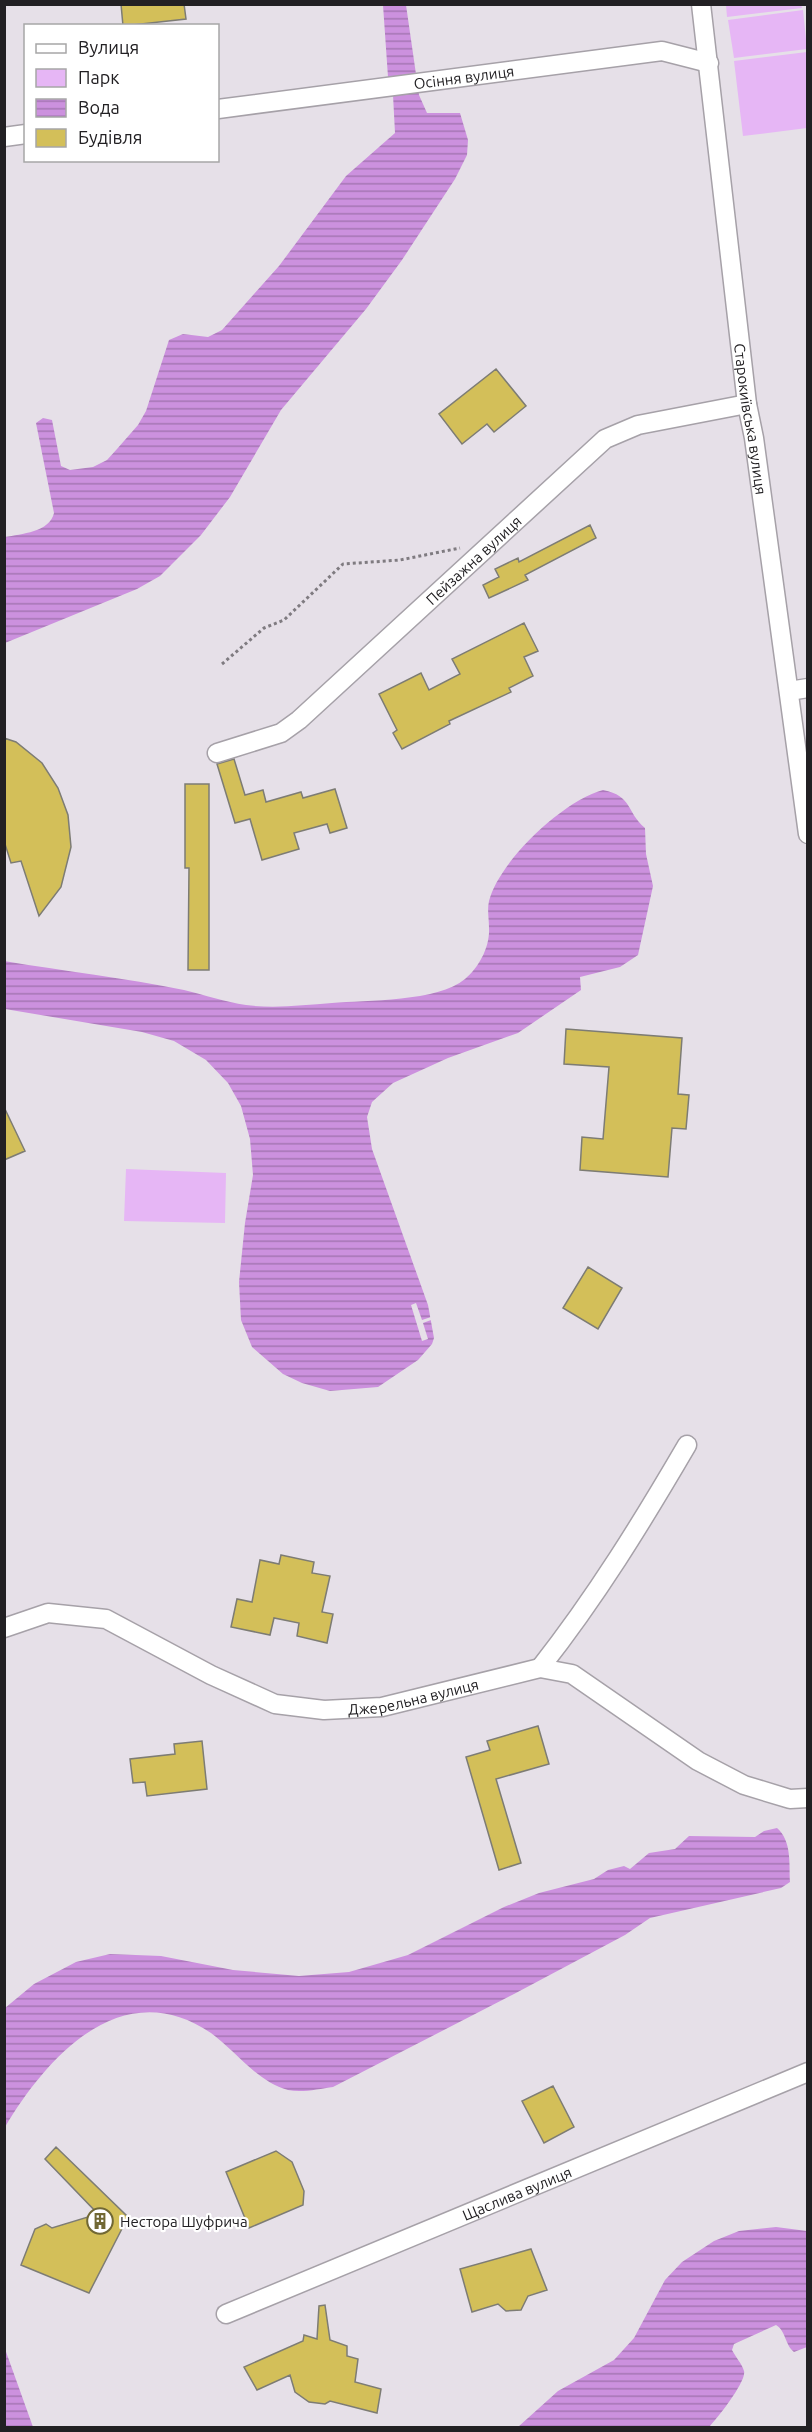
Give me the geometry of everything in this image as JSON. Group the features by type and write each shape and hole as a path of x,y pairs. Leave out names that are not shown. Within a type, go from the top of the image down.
{"street":[{"name":"Старокиївська вулиця","path":"701,4 747,404 754,438 807,834"},
{"name":"Осіння вулиця","path":"219,109 662,51 709,63"},
{"path":"4,137 24,134"},
{"name":"Пейзажна вулиця","path":"217,753 281,733 299,720 480,551 605,439 638,425 747,404"},
{"path":"789,691 807,688"},
{"path":"540,1668 575,1624 621,1557 687,1445"},
{"name":"Джерельна вулиця","path":"4,1628 48,1613 106,1619 211,1675 275,1704 324,1710 382,1707 540,1668 572,1674 698,1761 744,1785 790,1799 807,1798"},
{"name":"Щаслива вулиця","path":"226,2314 807,2072"}],"path":[{"path":"222,664 264,628 284,620 343,564 400,560 468,546 480,551"}],"green space":[{"path":"801,4 802,8 727,17 726,5"},
{"path":"803,10 807,49 734,58 728,20"},
{"path":"807,52 807,128 743,136 734,61"},
{"path":"126,1169 226,1173 225,1223 124,1221"}],"water":[{"path":"383,5 406,5 419,95 427,113 460,113 468,140 467,155 455,179 402,260 366,309 281,410 230,497 201,535 160,576 137,589 5,643 5,537 41,528 47,524 54,513 36,423 43,418 52,420 61,466 70,470 93,467 107,460 138,425 146,411 169,340 183,334 208,337 222,330 279,266 346,176 395,133"},
{"path":"603,790 620,796 645,828 646,854 653,886 638,955 620,967 580,977 581,990 518,1033 448,1058 393,1083 372,1102 367,1117 372,1149 428,1305 434,1338 432,1344 418,1360 378,1387 330,1391 302,1383 283,1374 252,1347 241,1320 239,1282 253,1175 250,1139 241,1106 228,1083 206,1060 174,1041 142,1032 5,1009 4,961 117,978 184,990 230,1002 268,1007 382,1000 438,992 453,987 465,979 479,963 488,942 489,901 495,885 519,851 552,819 587,796"},
{"path":"777,1828 785,1839 789,1860 790,1882 781,1888 650,1918 625,1935 333,2087 299,2091 277,2086 257,2073 211,2033 179,2017 148,2012 118,2017 91,2030 66,2050 43,2074 5,2127 5,2008 34,1984 76,1962 110,1954 161,1956 233,1970 299,1976 349,1972 408,1955 504,1907 539,1893 594,1879 608,1870 624,1866 630,1869 649,1853 675,1849 689,1836 755,1837 764,1831"},
{"path":"776,2227 807,2231 807,2347 794,2352 776,2325 734,2344 732,2350 743,2368 744,2376 731,2400 709,2427 518,2427 558,2391 614,2360 634,2338 665,2280 682,2262 714,2241 739,2231"},
{"path":"5,2349 33,2427 5,2427"}],"pier":[{"path":"416,1303 422,1320 431,1317 431,1320 423,1323 428,1339 422,1341 411,1305"}],"building":[{"path":"121,4 184,4 186,19 123,24"},
{"path":"496,369 526,406 494,432 487,424 462,444 439,414"},
{"path":"590,525 596,538 525,575 528,580 489,598 483,585 499,577 495,569 518,558 519,562"},
{"path":"524,623 538,651 524,657 533,676 509,688 511,692 449,721 450,724 402,749 393,733 397,730 379,694 421,673 429,690 460,674 452,659"},
{"path":"4,738 16,742 42,763 58,788 68,815 71,847 61,887 39,916 21,861 11,863 4,841"},
{"path":"234,759 245,795 263,790 266,802 301,792 303,798 335,789 347,828 330,833 327,824 294,833 299,849 262,860 250,819 235,823 217,764"},
{"path":"185,784 209,784 209,970 188,970 189,868 185,868"},
{"path":"566,1029 682,1038 678,1094 689,1095 686,1129 672,1128 668,1177 580,1170 582,1137 603,1139 609,1067 564,1064"},
{"path":"4,1107 25,1151 4,1160"},
{"path":"588,1267 622,1288 598,1329 563,1308"},
{"path":"281,1555 314,1562 312,1573 330,1576 322,1612 333,1614 327,1643 297,1636 299,1623 274,1618 270,1635 231,1627 237,1599 252,1602 260,1560 279,1564"},
{"path":"538,1726 549,1764 496,1779 521,1863 499,1870 466,1757 490,1750 487,1741"},
{"path":"202,1741 207,1789 147,1796 145,1782 133,1783 130,1759 175,1754 174,1744"},
{"path":"553,2086 574,2127 544,2143 522,2101"},
{"name":"Нестора Шуфрича","path":"56,2147 128,2217 89,2293 21,2265 35,2229 46,2224 52,2228 98,2214 45,2159"},
{"path":"276,2151 292,2162 304,2191 303,2205 249,2228 226,2172"},
{"path":"531,2249 547,2290 528,2296 521,2310 506,2311 498,2304 472,2312 460,2269"},
{"path":"325,2305 330,2340 347,2346 347,2356 358,2359 355,2382 381,2389 377,2413 330,2401 325,2404 309,2402 295,2392 290,2375 257,2390 244,2367 303,2341 304,2335 317,2339 319,2306"}],"place":[{"name":"Нестора Шуфрича","path":"100,2221"}]}
